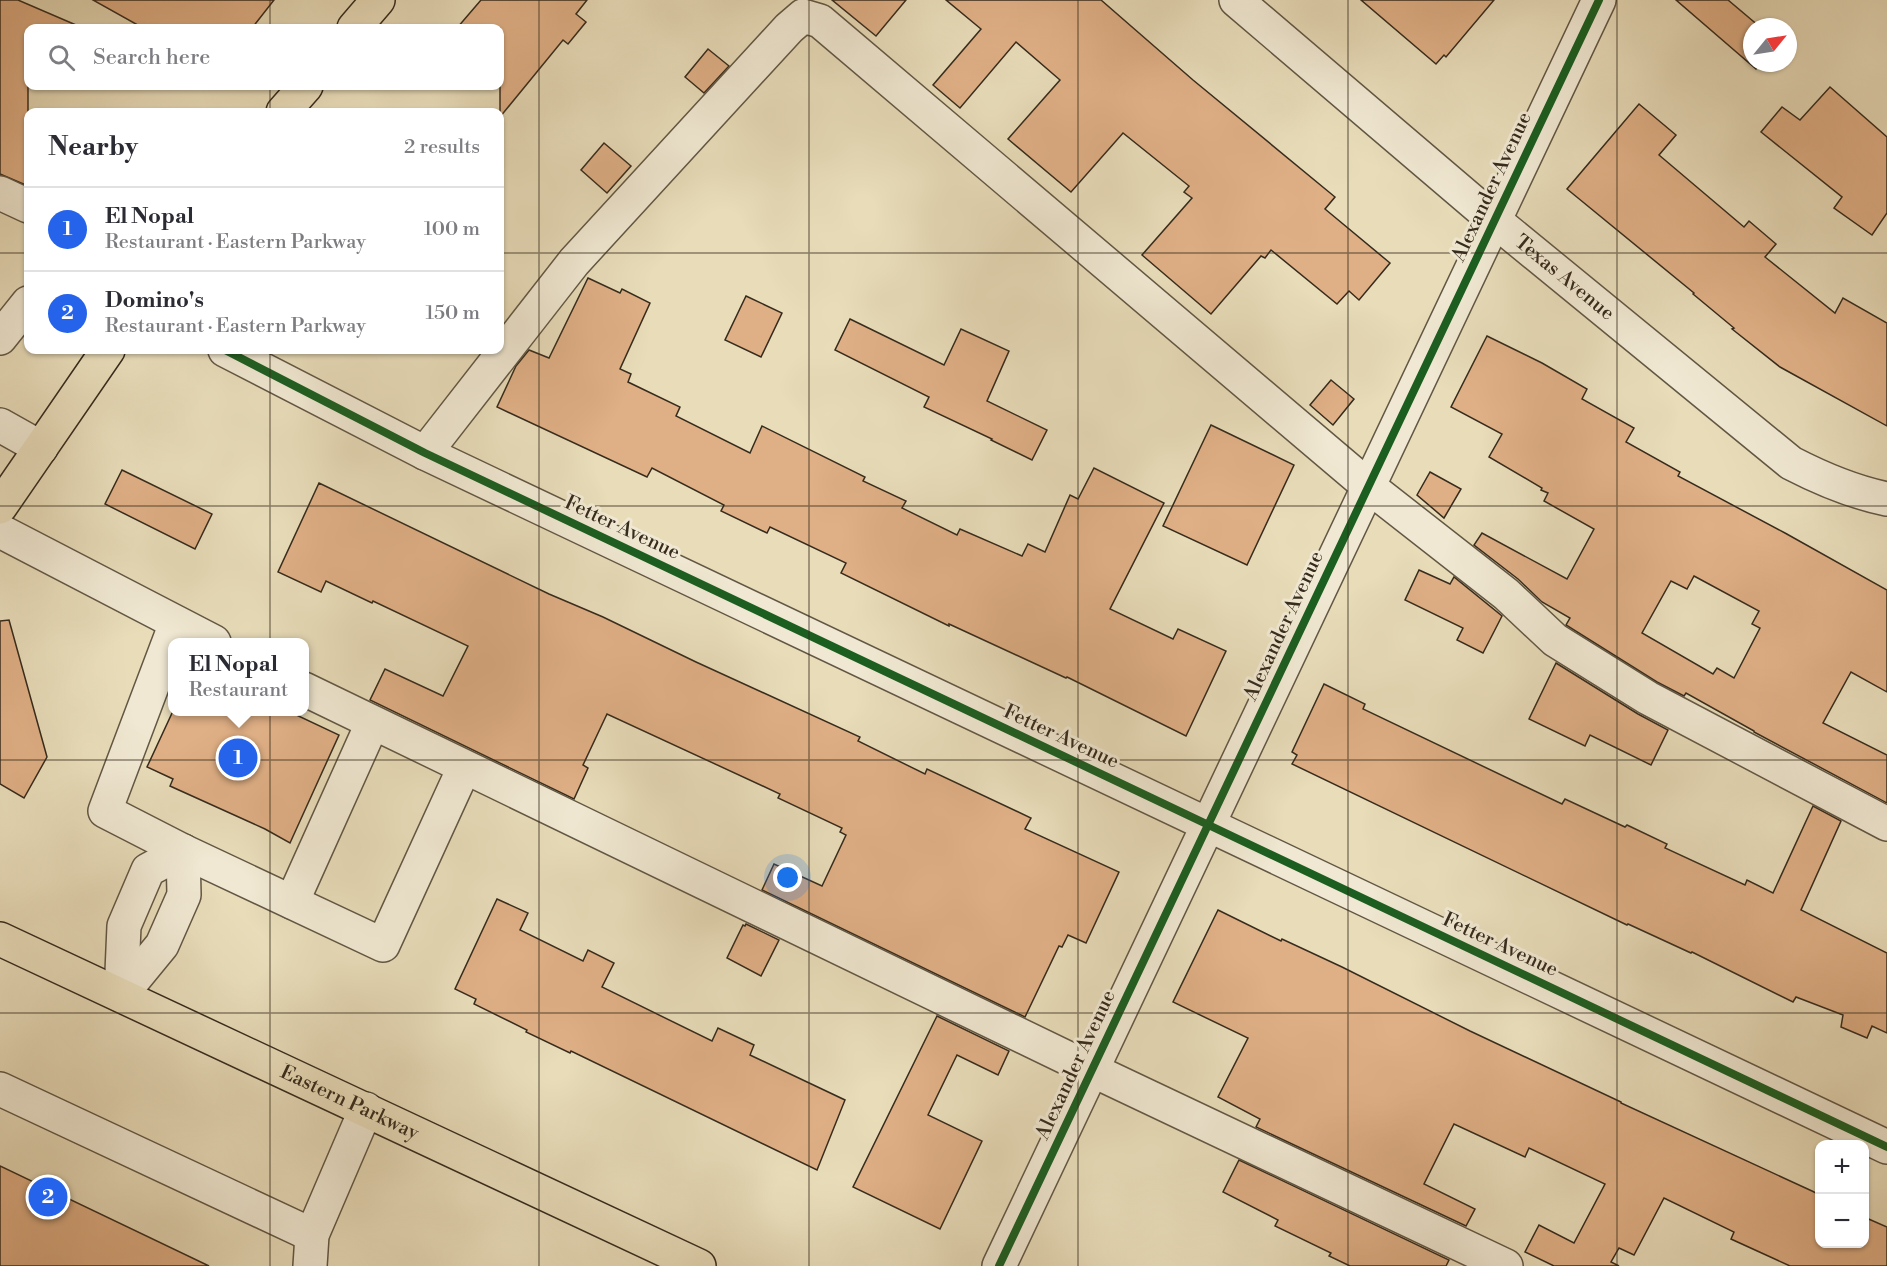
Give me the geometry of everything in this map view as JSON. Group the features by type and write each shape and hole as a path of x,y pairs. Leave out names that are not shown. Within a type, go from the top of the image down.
{"main road":[{"path":"357,24 378,0"},
{"path":"287,108 302,90"},
{"path":"0,507 105,354"},
{"name":"Eastern Parkway","path":"2,943 121,995 699,1266"}],"street":[{"name":"Texas Avenue","path":"1236,0 1494,220 1791,463 1834,484 1862,494 1887,499"},
{"name":"Alexander Avenue","path":"999,1266 1599,0"},
{"path":"504,352 574,262 789,28 803,16 820,21 1368,486 1506,594 1554,640 1648,698 1887,824"},
{"path":"0,193 24,204"},
{"path":"0,338 24,308"},
{"name":"Fetter Avenue","path":"233,354 425,453 1887,1147"},
{"path":"425,453 502,354"},
{"path":"0,425 41,448"},
{"path":"0,531 206,638"},
{"path":"170,638 176,623"},
{"path":"168,644 105,811 183,851 383,945 464,768"},
{"path":"309,692 1092,1070 1506,1266"},
{"path":"292,902 372,724"},
{"path":"121,995 124,926 148,870 183,851"},
{"path":"0,1089 311,1250 366,1109"}],"building":[{"path":"0,0 18,0 74,24 24,24 24,90 28,90 28,108 24,108 24,184 0,174"},
{"path":"93,0 274,0 255,24 136,24"},
{"path":"481,0 587,0 576,14 586,22 568,44 563,40 504,112 504,108 500,108 500,90 504,90 504,24 460,24"},
{"path":"832,0 906,0 876,36"},
{"path":"946,0 1101,0 1193,80 1335,197 1325,209 1390,263 1359,300 1349,291 1337,304 1271,250 1265,258 1261,256 1211,314 1142,255 1192,198 1184,192 1189,186 1123,133 1071,192 1008,139 1060,80 1016,42 960,108 933,85 981,29"},
{"path":"1361,0 1494,0 1446,57 1444,55 1436,64"},
{"path":"1676,0 1728,0 1749,18 1743,18 1743,58"},
{"path":"708,49 729,66 704,93 685,77"},
{"path":"1830,87 1887,137 1887,213 1872,235 1834,208 1842,197 1761,132 1782,107 1800,120"},
{"path":"1639,104 1676,135 1659,155 1744,227 1749,221 1776,244 1765,257 1835,313 1843,298 1887,323 1887,426 1780,367 1567,189"},
{"path":"604,143 631,166 607,193 581,170"},
{"path":"588,278 620,293 622,289 650,303 620,369 631,374 628,382 680,407 676,416 750,453 762,426 865,477 863,481 906,501 902,508 957,535 960,529 1022,556 1028,544 1045,552 1070,495 1078,499 1094,468 1164,503 1110,609 1173,639 1178,629 1226,651 1186,736 1067,677 949,624 949,626 841,573 846,563 770,527 767,533 721,511 724,505 652,468 647,477 497,407 516,366 529,350 549,358"},
{"path":"746,296 782,313 761,357 725,340"},
{"path":"850,319 944,365 961,329 1009,351 987,401 1047,430 1032,460 924,407 929,397 835,350"},
{"path":"1487,336 1542,363 1587,389 1582,399 1634,428 1626,442 1680,472 1678,476 1887,590 1887,692 1851,672 1823,723 1887,755 1887,803 1686,693 1684,696 1657,682 1566,625 1570,618 1542,602 1518,579 1474,545 1482,533 1567,579 1594,529 1544,501 1548,493 1541,490 1542,488 1489,457 1502,434 1451,407","holes":["1694,576 1759,611 1752,624 1760,628 1734,678 1717,668 1713,674 1642,633 1671,581 1687,589"]},
{"path":"1331,380 1354,399 1333,425 1310,405"},
{"path":"1211,425 1294,465 1247,565 1163,526"},
{"path":"122,470 212,514 195,549 105,504"},
{"path":"1430,472 1461,489 1444,518 1417,495"},
{"path":"319,483 549,594 860,737 858,741 925,774 927,769 1031,818 1025,829 1119,872 1086,943 1068,935 1062,947 1059,946 1025,1017 762,890 774,864 822,886 846,835 840,832 842,828 778,798 780,794 607,714 583,765 588,768 574,799 370,700 385,669 443,696 468,646 326,581 321,592 278,572"},
{"path":"1419,570 1450,584 1454,577 1502,616 1483,653 1457,640 1463,628 1405,600"},
{"path":"9,620 47,757 24,798 0,784 0,621"},
{"path":"1556,663 1668,730 1651,765 1590,735 1585,746 1529,719"},
{"path":"1324,684 1365,704 1363,709 1562,804 1565,799 1625,827 1627,825 1667,844 1665,848 1745,885 1747,880 1773,893 1813,806 1841,821 1801,910 1887,953 1887,1033 1872,1026 1867,1038 1841,1027 1843,1015 1796,997 1793,1002 1692,952 1627,925 1292,764 1297,755 1292,752"},
{"path":"171,716 299,716 339,735 290,843 265,829 170,786 173,779 147,767"},
{"path":"497,899 528,913 520,930 583,961 588,950 614,963 602,987 712,1041 718,1028 754,1045 750,1055 845,1100 817,1170 571,1051 570,1053 526,1032 527,1030 474,1004 476,999 455,989"},
{"path":"1218,910 1281,941 1282,939 1342,967 1621,1103 1815,1193 1815,1248 1869,1248 1869,1219 1887,1227 1887,1266 1790,1266 1731,1239 1734,1232 1664,1198 1634,1255 1619,1248 1611,1262 1619,1266 1554,1266 1525,1252 1539,1225 1574,1243 1605,1184 1529,1148 1525,1157 1454,1124 1424,1184 1475,1209 1466,1226 1256,1127 1260,1119 1218,1097 1248,1038 1173,1002"},
{"path":"746,924 779,940 761,976 727,958 743,925"},
{"path":"937,1016 1009,1051 998,1075 957,1055 928,1115 982,1141 940,1229 853,1187"},
{"path":"1239,1160 1449,1260 1446,1266 1350,1266 1329,1256 1331,1253 1275,1226 1278,1220 1223,1192"},
{"path":"0,1166 209,1266 0,1266"}],"cycle path":[{"path":"999,1266 1599,0"},
{"path":"233,354 425,453 1887,1147"}],"place":[{"name":"El Nopal","path":"238,758"},
{"name":"Domino's","path":"48,1197"}]}
